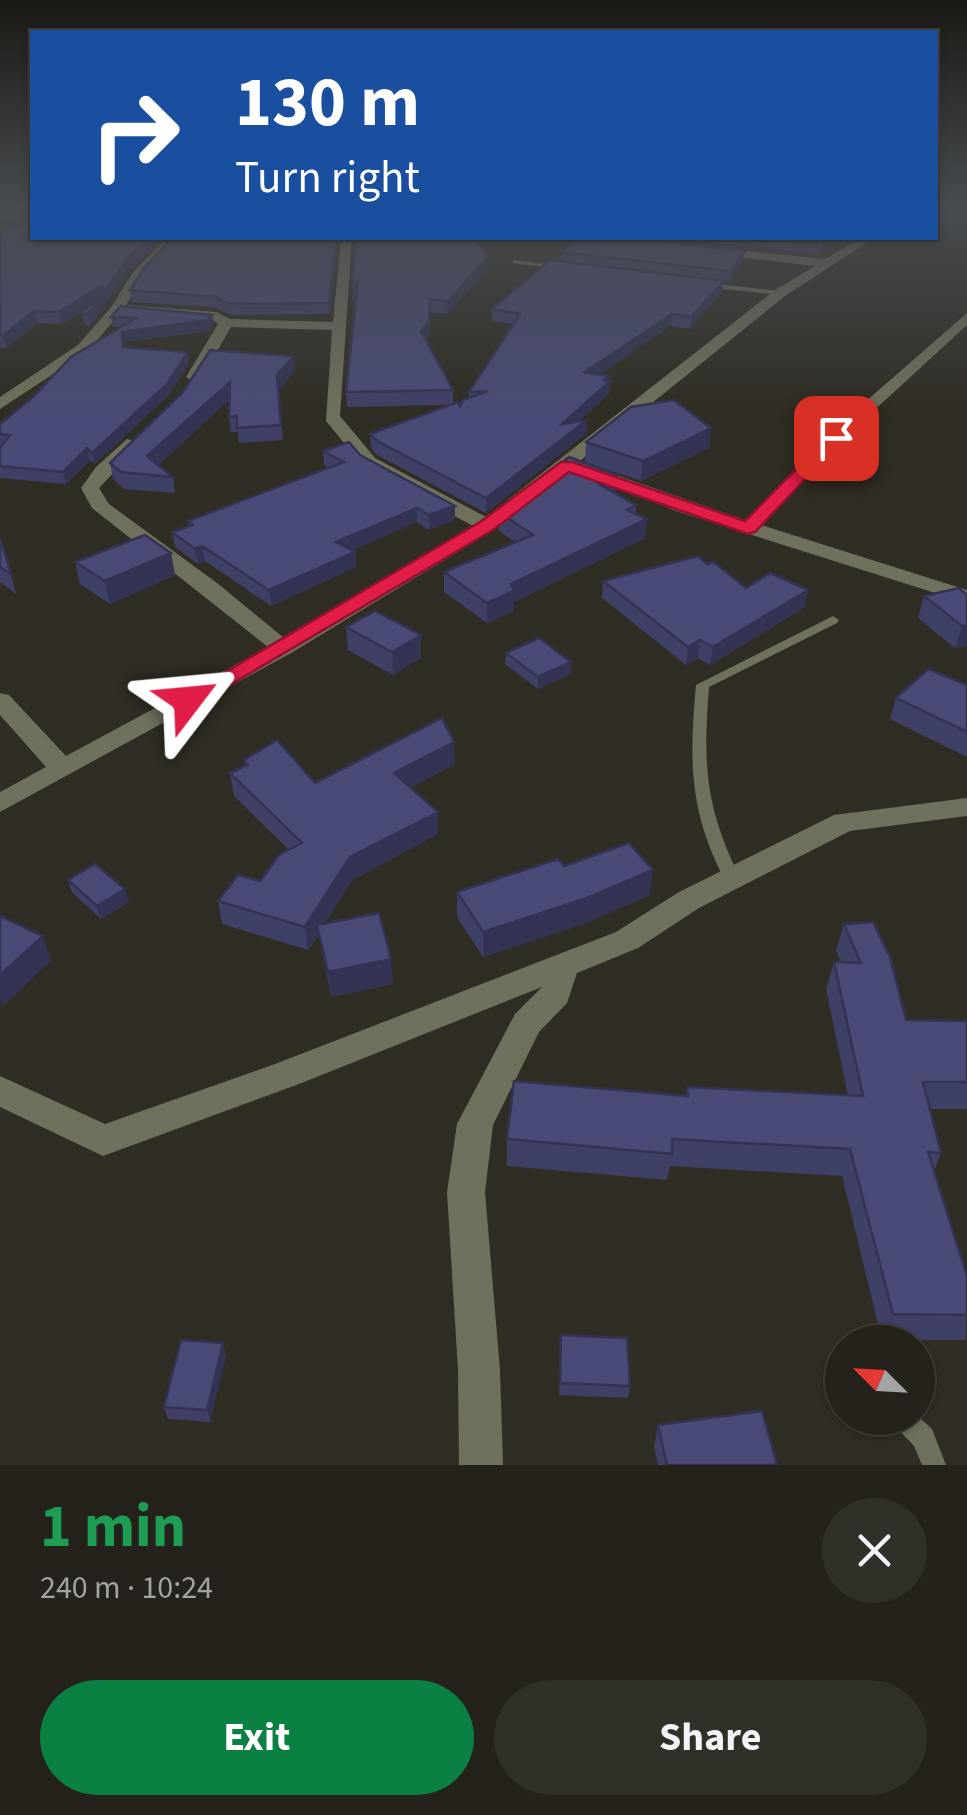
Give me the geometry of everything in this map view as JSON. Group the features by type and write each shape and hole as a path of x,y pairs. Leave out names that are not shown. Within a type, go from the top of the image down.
{"street":[{"path":"0,404 82,348 117,308 140,273"},
{"path":"345,273 332,417 368,462 487,526"},
{"path":"0,803 282,648 487,526 780,293 810,273"},
{"path":"117,308 218,316 226,323 338,326"},
{"path":"748,528 863,412 967,317"},
{"path":"182,393 226,323"},
{"path":"144,433 102,471 90,488 102,508 210,587 282,648"},
{"path":"566,466 967,597"},
{"path":"0,700 63,770"},
{"path":"0,1091 104,1140 562,968 627,940 688,900 844,822 967,807"},
{"path":"481,1465 479,1370 466,1192 475,1124 526,1022 556,994 562,968"}],"lane":[{"path":"696,284 780,293"},
{"path":"732,878 712,839 700,797 698,746 703,685 834,620"},
{"path":"920,1435 934,1465"}],"building":[{"path":"0,273 117,273 88,314 82,313 105,290 101,286 59,312 34,311 0,335"},
{"path":"141,273 332,273 329,303 229,304 216,297 130,290"},
{"path":"353,273 473,273 447,302 430,299 429,322 421,331 453,390 346,392 358,280 352,288"},
{"path":"534,273 661,273 724,281 691,317 672,314 585,372 608,376 604,380 610,381 562,424 587,420 486,498 370,434 458,402 460,406 463,400 488,391 469,392 520,314 492,309"},
{"path":"121,306 212,315 208,320 122,332 123,347 188,352 167,384 92,453 87,448 63,472 0,466 0,448 10,435 0,434 0,424 33,397 71,357 136,318 111,317"},
{"path":"210,350 294,356 277,375 281,425 237,428 237,416 229,417 230,382 147,456 173,477 121,472 110,463 183,392"},
{"path":"674,400 711,428 643,461 586,442 631,407"},
{"path":"349,442 360,455 455,506 429,515 417,508 336,542 355,552 269,590 202,546 195,549 172,532 193,525 188,521 344,462 323,451"},
{"path":"569,457 618,475 599,484 636,505 627,510 647,519 511,584 514,591 487,603 444,572 533,535 499,512"},
{"path":"145,535 171,553 105,581 75,562"},
{"path":"0,538 11,574 0,567"},
{"path":"698,556 707,564 714,562 746,588 770,573 808,590 713,647 700,640 688,647 603,581"},
{"path":"959,588 967,595 967,625 962,626 924,596"},
{"path":"375,611 421,635 392,652 346,627"},
{"path":"539,638 571,662 538,677 506,653"},
{"path":"928,669 967,685 967,732 896,698"},
{"path":"442,718 454,742 394,773 438,812 350,857 305,927 218,901 238,875 260,881 280,854 302,843 230,773 248,765 244,760 277,740 315,783"},
{"path":"629,843 653,870 587,898 483,932 457,892 558,859 564,866"},
{"path":"95,864 125,889 97,906 68,880"},
{"path":"379,913 391,959 328,972 317,925"},
{"path":"0,916 43,936 0,975"},
{"path":"873,922 890,957 906,1020 967,1021 967,1082 923,1082 941,1153 928,1152 967,1276 967,1315 893,1314 850,1149 672,1139 672,1154 507,1139 514,1081 688,1096 687,1087 863,1096 834,962 861,963 844,924"},
{"path":"561,1335 627,1338 630,1386 560,1383"},
{"path":"181,1340 223,1343 207,1410 164,1407"},
{"path":"762,1411 777,1465 667,1465 658,1425"}],"route":[{"path":"188,700 487,526 566,466 748,528 836,438"}]}
